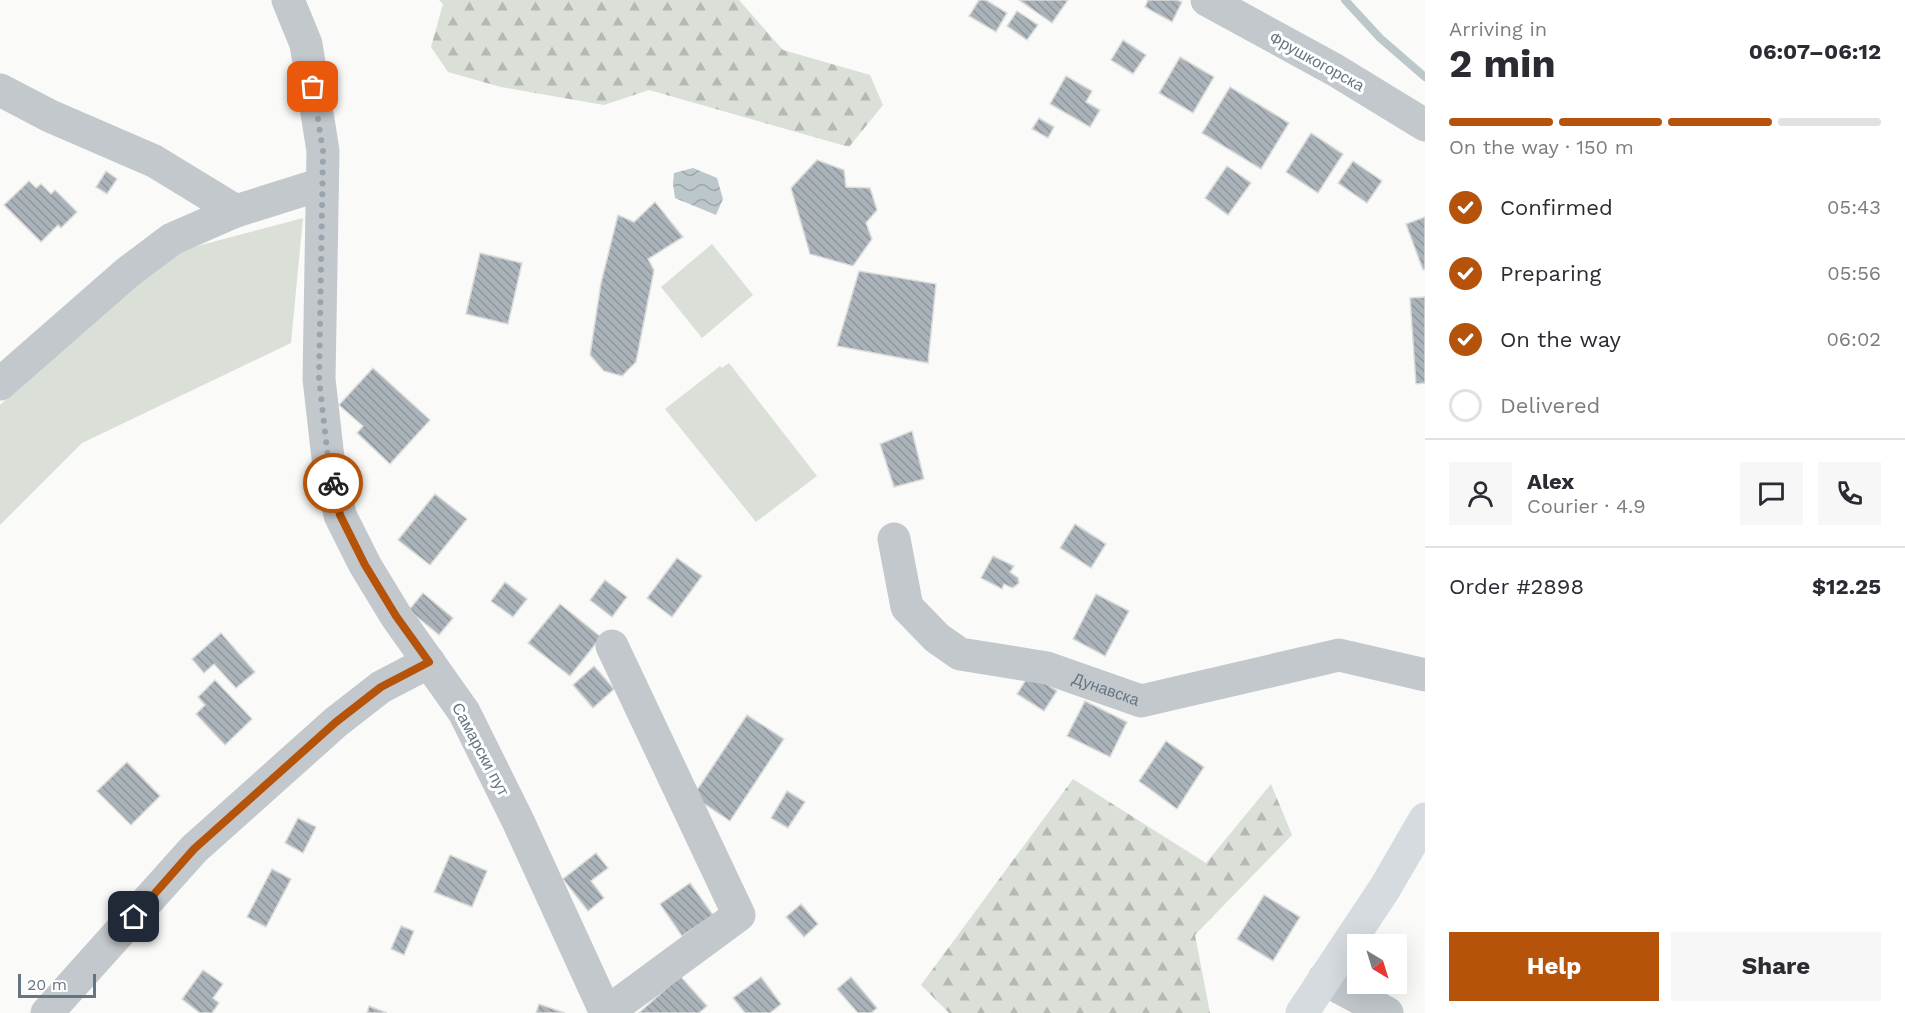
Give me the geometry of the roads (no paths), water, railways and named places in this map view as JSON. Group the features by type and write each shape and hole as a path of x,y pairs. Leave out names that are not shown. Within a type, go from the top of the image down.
{"main road":[{"path":"1302,1013 1385,888 1425,819"}],"street":[{"name":"Самарски пут","path":"288,0 306,44 323,151 319,379 328,458 340,515 371,575 396,616 469,722 518,820 606,1013"},
{"name":"Фрушкогорска","path":"1207,0 1335,70 1425,124"},
{"path":"0,90 50,116 154,161 236,211"},
{"path":"0,384 128,272 172,239 236,211 322,184"},
{"name":"Дунавска","path":"894,539 907,607 937,638 960,654 1047,668 1141,700 1340,655 1425,675"},
{"path":"606,1013 739,915 612,646"},
{"path":"51,1012 194,849 336,722 381,687 429,662"},
{"path":"1324,979 1387,1013"}],"water":[{"path":"693,168 717,178 723,199 716,215 675,198 674,173"}],"waterway":[{"path":"1345,0 1380,38 1425,77"}]}
